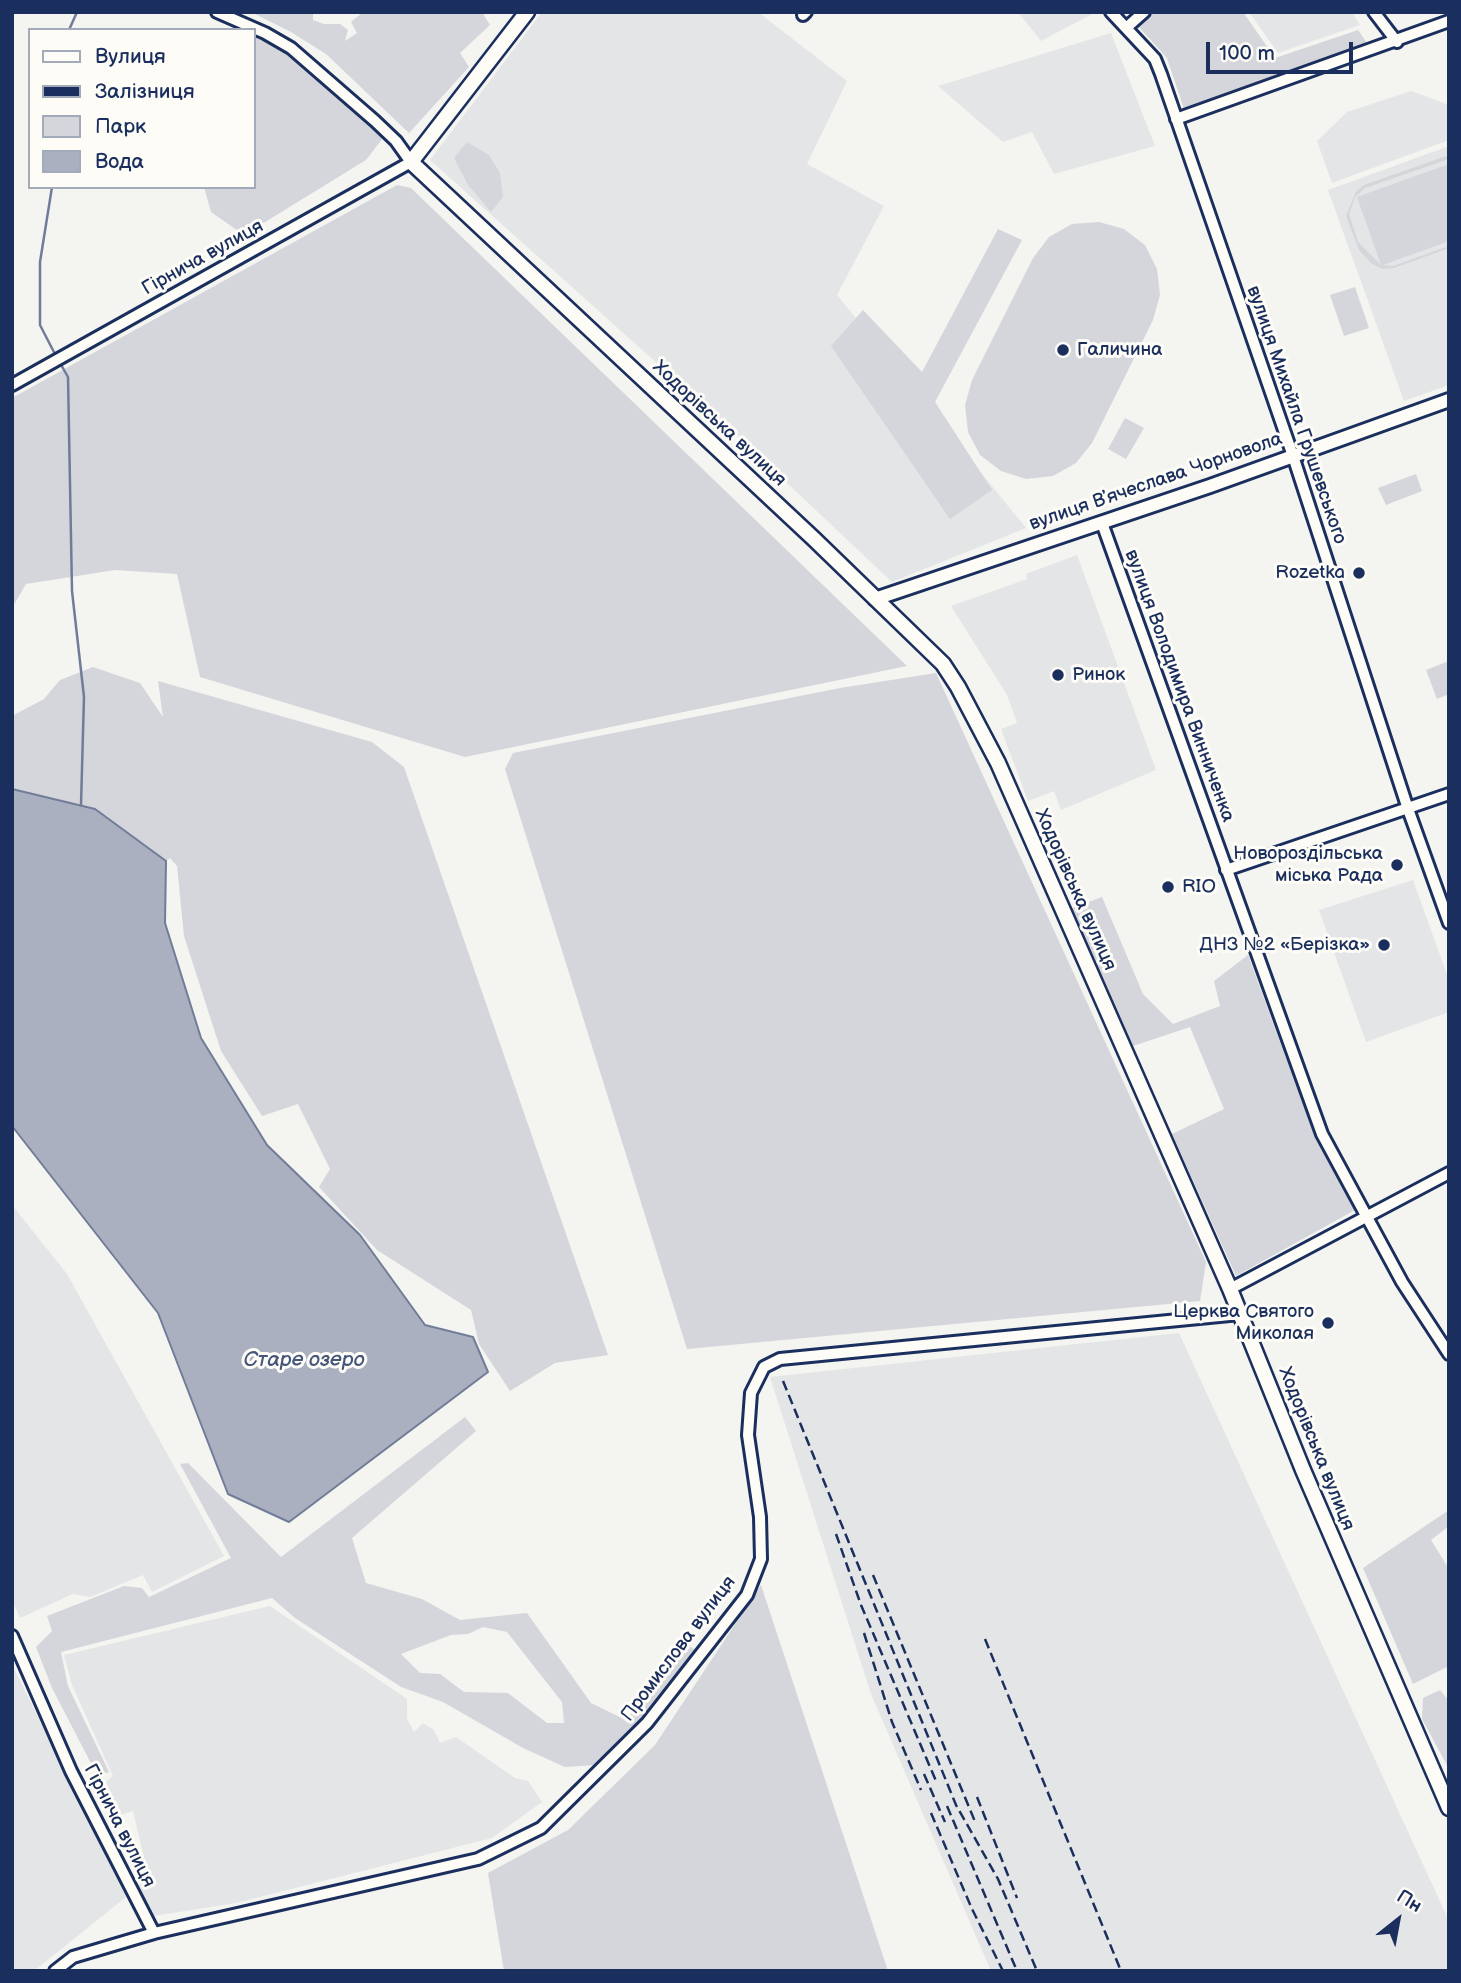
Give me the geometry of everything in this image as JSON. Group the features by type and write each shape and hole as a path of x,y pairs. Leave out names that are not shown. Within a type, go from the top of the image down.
{"main road":[{"path":"411,162 527,12"},
{"name":"Ходорівська вулиця","path":"411,162 943,664 958,687 998,763 1230,1289 1303,1470 1449,1808"}],"street":[{"path":"217,12 255,28"},
{"name":"вулиця Михайла Грушевського","path":"1111,12 1155,59 1293,456 1408,809 1449,923"},
{"path":"1126,29 1144,12"},
{"path":"1374,12 1398,42"},
{"path":"1176,119 1449,22"},
{"path":"256,28 300,55 389,134 411,162"},
{"name":"Гірнича вулиця","path":"12,385 411,162"},
{"name":"вулиця Вʼячеслава Чорновола","path":"875,599 1102,523 1449,400"},
{"name":"вулиця Володимира Винниченка","path":"1102,523 1322,1134 1402,1283 1449,1354"},
{"path":"1226,870 1449,794"},
{"path":"1230,1289 1449,1172"},
{"name":"Промислова вулиця","path":"153,1933 478,1859 541,1828 647,1723 747,1595 761,1559 760,1517 748,1435 751,1393 764,1367 780,1359 1240,1314"},
{"name":"Гірнича вулиця","path":"12,1636 71,1771 153,1933"},
{"path":"55,1971 73,1957 153,1933"}],"shaded area":[{"path":"542,12 758,12 847,81 807,164 884,206 837,295 1026,528 892,582 715,415 430,160"},
{"path":"1018,12 1093,12 1094,13 1041,41"},
{"path":"1249,12 1352,12 1360,25 1278,53"},
{"path":"1111,33 1155,146 1054,174 1032,132 1003,142 938,86"},
{"path":"1411,91 1449,105 1449,140 1332,183 1317,141 1347,112"},
{"path":"1449,146 1449,385 1404,401 1328,190"},
{"name":"Ринок","path":"1077,555 1156,770 1061,810 1054,791 1028,801 1001,729 1017,723 1007,695 951,606 1027,579 1026,574"},
{"name":"ДНЗ №2 «Берізка»","path":"1413,880 1449,980 1449,1012 1366,1042 1319,910"},
{"path":"12,1205 67,1274 224,1556 152,1592 143,1575 90,1597 73,1594 20,1618 12,1600"},
{"path":"1179,1333 1449,1921 1449,1971 991,1971 871,1694 770,1377"},
{"path":"270,1606 407,1699 407,1719 414,1732 423,1723 434,1730 440,1743 456,1737 515,1778 528,1781 542,1802 492,1838 236,1903 153,1916 139,1886 146,1866 133,1811 120,1815 106,1782 113,1776 72,1685 64,1655"},
{"path":"12,1664 126,1897 34,1971 12,1971"}],"green space":[{"path":"251,12 313,12 313,20 324,24 340,24 348,30 345,41 357,33 351,22 363,12 482,12 490,25 460,53 469,67 409,133 326,54"},
{"path":"1152,12 1243,12 1275,58 1358,30 1369,46 1185,112 1167,58 1137,25"},
{"path":"256,37 303,63 383,138 366,160 244,235 211,212 205,189 256,189"},
{"path":"467,142 489,155 500,173 503,197 491,212 468,185 454,158"},
{"path":"1449,155 1449,159 1365,188 1355,197 1349,214 1358,242 1381,265 1357,197 1449,164 1449,241 1383,265 1393,266 1449,248 1394,268 1383,269 1372,264 1359,250 1346,216 1356,192 1364,185"},
{"path":"397,185 411,188 907,666 465,757 200,677 177,574 115,570 26,584 12,608 12,398"},
{"name":"Галичина","path":"1099,222 1124,229 1145,245 1157,269 1160,295 1153,320 1092,443 1076,463 1053,476 1026,479 1001,471 980,455 968,432 965,405 972,380 1033,258 1049,237 1072,224"},
{"path":"998,229 1022,240 935,402 992,490 950,519 831,346 863,310 922,372"},
{"path":"1355,287 1369,328 1344,336 1330,295"},
{"path":"1125,418 1144,428 1126,459 1108,449"},
{"path":"1416,474 1422,491 1386,505 1378,488"},
{"path":"1449,661 1449,694 1437,699 1426,670"},
{"path":"93,667 140,683 163,717 158,681 372,742 404,767 608,1355 555,1363 510,1391 479,1344 471,1310 377,1250 319,1187 330,1169 298,1104 262,1116 221,1051 184,936 177,866 170,858 166,861 95,809 12,789 12,716 44,699 60,680"},
{"path":"936,673 1206,1262 1200,1301 687,1349 505,769 513,753 840,688"},
{"path":"1102,897 1143,994 1173,1024 1220,1006 1214,981 1248,955 1315,1137 1355,1210 1236,1276 1172,1134 1224,1109 1190,1027 1133,1046 1072,908"},
{"path":"465,1417 476,1431 352,1538 366,1583 422,1599 460,1620 527,1613 591,1703 626,1720 686,1644 697,1651 638,1725 597,1765 565,1767 523,1748 443,1702 401,1687 295,1618 272,1598 61,1652 68,1686 109,1772 97,1775 52,1688 36,1647 52,1631 47,1616 124,1586 142,1588 149,1597 231,1558 180,1464 188,1463 281,1557","holes":["483,1627 507,1632 562,1702 564,1723 547,1723 508,1693 464,1692 440,1674 420,1673 401,1654 451,1635 468,1634"]},
{"path":"1449,1510 1449,1526 1431,1540 1449,1569 1449,1666 1413,1684 1363,1568"},
{"path":"761,1585 888,1971 504,1971 488,1873 568,1830 655,1745"},
{"path":"1440,1690 1449,1701 1449,1769 1422,1719 1423,1698"}],"water":[{"name":"Старе озеро","path":"12,789 95,809 166,861 165,923 201,1038 267,1145 360,1235 425,1325 473,1337 488,1372 289,1522 228,1494 158,1313 12,1126"}],"waterway":[{"path":"70,28 77,12"},
{"path":"52,189 40,262 40,325 57,358"},
{"path":"60,363 68,377 72,591 84,697 81,805"}],"railway":[{"path":"783,1381 956,1805 998,1879 1037,1971"},
{"path":"836,1534 861,1605 936,1781"},
{"path":"873,1575 976,1824"},
{"path":"864,1633 892,1722 921,1790"},
{"path":"985,1639 1121,1971"},
{"path":"924,1774 945,1822"},
{"path":"977,1797 1017,1898"},
{"path":"947,1806 1017,1971"},
{"path":"931,1813 972,1909 1003,1971"}],"place":[{"name":"Галичина","path":"1063,350"},
{"name":"Rozetka","path":"1359,573"},
{"name":"Ринок","path":"1058,675"},
{"name":"Новороздільська міська Рада","path":"1397,865"},
{"name":"RIO","path":"1168,887"},
{"name":"ДНЗ №2 «Берізка»","path":"1384,945"},
{"name":"Церква Святого Миколая","path":"1328,1323"}]}
